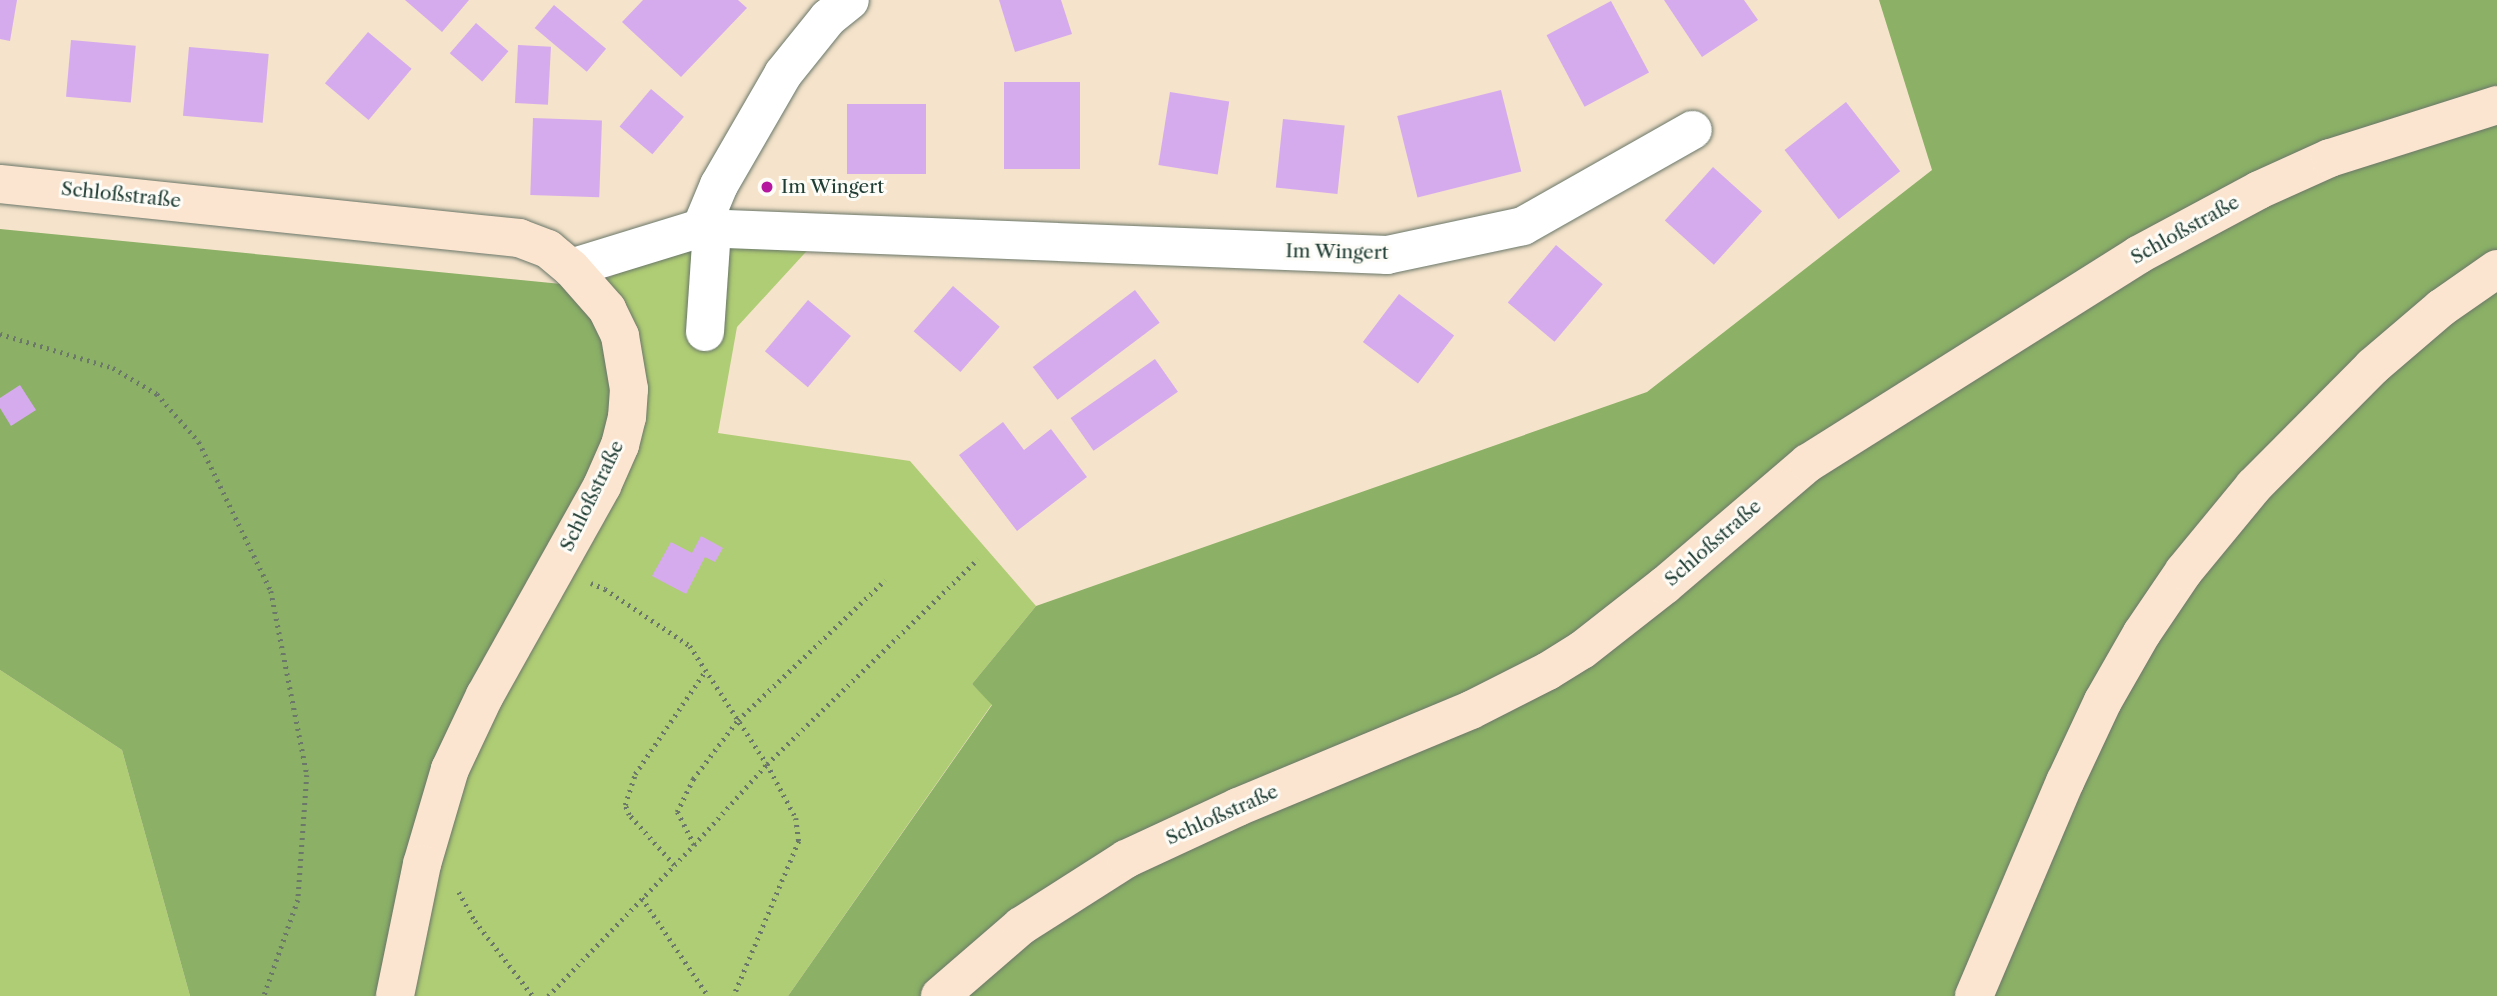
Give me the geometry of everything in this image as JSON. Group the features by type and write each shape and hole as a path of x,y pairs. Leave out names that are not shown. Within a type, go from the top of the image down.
{"main road":[{"name":"Schloßstraße","path":"940,996 1021,926 1126,859 1238,807 1471,710 1548,671 1582,650 1665,585 1808,463 2138,255 2259,190 2330,158 2497,104"},
{"name":"Schloßstraße","path":"0,184 484,232 519,238 548,249 571,268 607,309 620,336 629,389 627,417 620,445 557,568 485,695 450,769 422,864 395,996"},
{"path":"1974,996 2098,711 2135,644 2176,582 2254,486 2372,367 2431,316 2497,269"}],"street":[{"path":"705,332 707,229 719,185 776,86 829,6"},
{"name":"Im Wingert","path":"571,268 707,229 1387,255 1522,226 1693,130"}],"path":[{"path":"0,334 113,368 157,394 200,442 271,591 307,775 298,900 264,996"},
{"path":"548,996 694,845 767,764 978,559"},
{"path":"557,568 605,589 690,646 767,764 796,818 799,841 734,996"},
{"path":"694,845 677,812 693,779 738,720 884,580"},
{"path":"674,865 629,815 625,805 635,774 706,670"},
{"path":"459,892 475,921 533,996"},
{"path":"642,898 708,996"}],"green space":[{"path":"1879,0 2497,0 2497,996 788,996 992,705 972,684 1036,606 1647,392 1932,170"},
{"path":"0,229 592,287 641,376 457,775 409,996 190,996 122,750 0,670"},
{"path":"815,242 737,327 718,433 910,461 1036,606 972,684 992,704 788,996 409,996 434,842 592,287 628,267 715,244"},
{"path":"0,670 122,750 190,996 0,996"}],"building":[{"path":"0,0 17,0 10,41 0,39"},
{"path":"405,0 469,0 442,32"},
{"path":"643,0 738,0 747,8 681,77 622,22"},
{"path":"999,0 1061,0 1072,34 1015,52"},
{"path":"1664,0 1744,0 1758,20 1702,57"},
{"path":"1611,1 1649,73 1585,107 1547,35"},
{"path":"554,5 606,49 587,72 535,28"},
{"path":"476,23 508,51 482,81 450,53"},
{"path":"368,32 412,69 369,120 325,83"},
{"path":"71,40 136,46 131,102 66,97"},
{"path":"518,45 551,47 548,105 515,103"},
{"path":"189,47 269,54 263,123 183,116"},
{"path":"1004,82 1080,82 1080,169 1004,169"},
{"path":"651,89 684,117 652,154 620,127"},
{"path":"1501,90 1521,172 1417,197 1397,116"},
{"path":"1170,92 1229,101 1218,174 1158,165"},
{"path":"1846,102 1900,171 1839,219 1785,150"},
{"path":"847,104 926,104 926,174 847,174"},
{"path":"533,118 602,120 599,197 530,195"},
{"path":"1283,119 1345,125 1337,194 1276,188"},
{"path":"1713,167 1762,211 1714,265 1665,221"},
{"path":"1556,245 1603,284 1555,342 1508,302"},
{"path":"953,286 1000,327 960,372 914,331"},
{"path":"1135,290 1160,323 1057,400 1033,367"},
{"path":"1399,294 1454,336 1418,383 1363,342"},
{"path":"808,300 851,336 808,387 765,351"},
{"path":"1155,359 1178,392 1094,451 1071,418"},
{"path":"20,385 36,410 11,426 0,408 0,398"},
{"path":"1003,422 1024,450 1051,429 1087,477 1017,531 959,455"},
{"path":"701,536 723,548 715,562 705,557 686,594 652,576 671,542 692,553"}],"place":[{"name":"Im Wingert","path":"767,187"}]}
